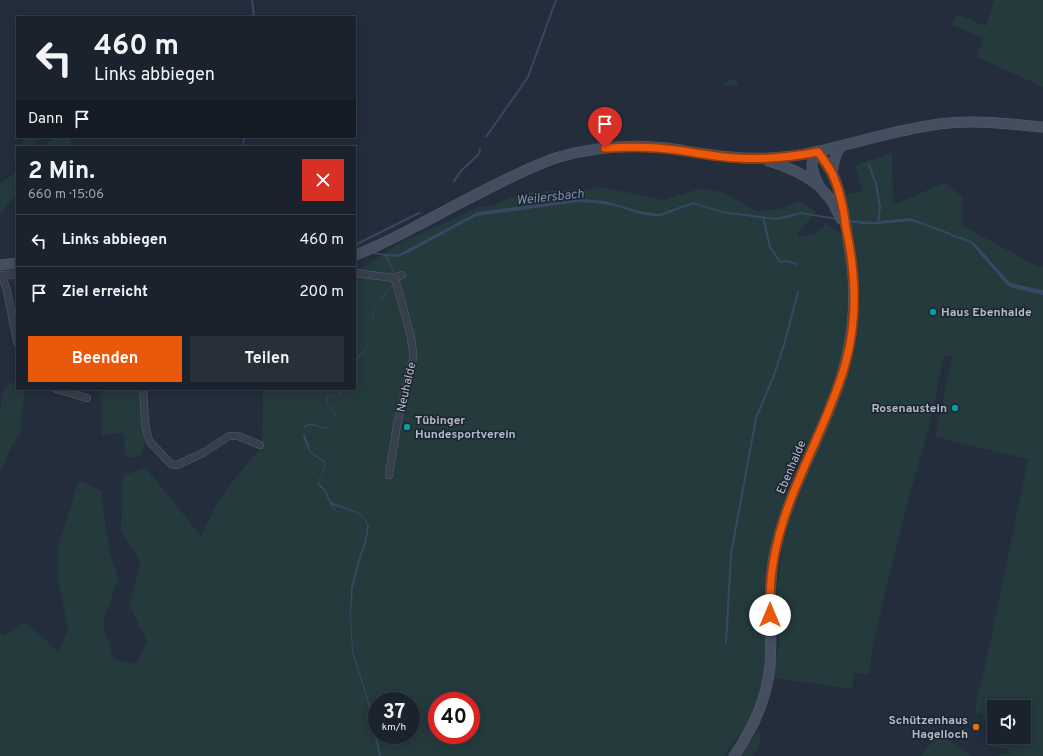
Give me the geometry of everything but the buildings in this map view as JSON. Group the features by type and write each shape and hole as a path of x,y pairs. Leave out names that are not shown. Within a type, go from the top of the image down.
{"street":[{"path":"356,255 389,240 514,175 561,156 582,151 605,148 648,147 727,158 760,159 816,152 910,129 956,122 980,122 1043,127"},
{"path":"832,174 835,159 841,146"},
{"name":"Ebenhalde","path":"734,756 754,723 761,707 767,683 771,652 770,583 780,532 794,493 834,400 848,352 851,331 854,299 853,276 843,209 832,174 816,152"},
{"name":"Ebenhalde","path":"816,152 812,168 815,177 819,186 832,201 847,232"},
{"path":"760,159 789,168 806,176 819,186"},
{"path":"0,265 16,263"},
{"path":"356,273 393,278 402,275"},
{"path":"16,274 1,276 7,291 16,337"},
{"name":"Neuhalde","path":"389,475 397,425 413,358 410,333 396,282 393,278"},
{"path":"59,390 87,398"},
{"path":"143,390 146,427 150,442 171,464 177,465 203,453 229,436 238,436 260,444"}],"green space":[{"path":"994,0 1043,0 1043,87 977,57 983,38 951,25 957,15 986,26"},
{"path":"734,78 739,86 720,85"},
{"path":"26,138 42,138 32,146 19,146"},
{"path":"53,138 71,138 71,146 44,146"},
{"path":"16,149 16,166 13,152"},
{"path":"892,153 893,205 944,183 963,197 962,225 1033,264 1043,267 1043,756 992,756 1010,754 1008,748 995,748 986,744 987,740 987,744 1031,744 1031,700 987,700 987,719 983,720 982,713 975,714 977,697 986,663 1028,459 935,437 952,357 944,355 932,416 904,515 883,601 871,656 869,675 854,673 852,689 773,678 779,642 777,590 783,540 796,493 850,354 860,300 858,268 853,232 842,196 862,191 855,165"},
{"path":"16,172 16,194 0,214 0,184"},
{"path":"606,188 664,200 702,188 725,193 756,211 780,209 799,201 816,211 796,236 813,235 826,224 848,238 851,255 848,352 780,532 771,652 749,732 738,736 724,756 0,756 0,633 4,636 25,622 59,652 68,628 58,579 58,547 79,480 101,491 109,550 118,579 103,624 114,659 136,664 147,642 129,604 141,564 121,530 123,476 145,467 201,536 219,500 262,446 263,390 356,390 356,270 367,265 396,245 479,207 492,206 506,199 529,192"},
{"path":"14,382 16,384 16,390 21,390 25,395 21,417 21,433 11,447 0,474 0,413 4,387"},
{"path":"100,390 139,390 144,443 142,454 135,458 125,456 124,433 102,435"},
{"path":"759,729 761,741 753,756 740,756"},
{"path":"940,733 972,756 920,756"}],"water":[{"path":"582,199 605,201 639,211 660,214 693,202 721,211 775,218 801,212 848,220 874,222 909,218 913,219 971,241 1010,283 1043,290 1043,295 1010,287 971,243 912,221 862,224 801,214 775,220 723,213 694,204 661,216 652,216 640,214 615,206 579,202 476,216 406,254 396,257 387,256 394,271 395,277 385,256 356,250 356,248 382,254 399,254 476,213 483,211"},
{"path":"395,280 392,286 378,301"},
{"path":"368,341 367,346 356,364 357,358 364,350"},
{"path":"335,395 328,398 327,400 336,415 335,418 335,415 327,403 326,398"},
{"path":"329,423 327,428 325,429 309,425 304,428 305,425 309,424 327,427"},
{"path":"303,433 311,452 325,461 325,467 319,483 325,489 331,502 360,513 366,520 369,526 366,543 353,588 351,612 353,651 368,699 368,704 352,652 350,612 351,587 365,540 367,526 365,520 359,514 333,505 339,515 330,504 324,490 318,484 319,479 324,468 324,462 309,451"},
{"path":"376,744 378,744 381,756 379,756"}],"waterway":[{"path":"252,0 254,16"},
{"path":"486,137 528,77 556,0"},
{"path":"242,146 245,138"},
{"path":"454,181 461,171 479,154 480,149"},
{"path":"869,165 876,184 880,207 878,223"},
{"path":"356,244 419,213"},
{"path":"763,217 770,247 780,262 787,261 797,264"},
{"path":"726,643 731,554 756,418 774,375 784,345 798,292"},
{"path":"304,435 308,445"}],"place":[{"name":"Haus Ebenhalde","path":"933,312"},
{"name":"Rosenaustein","path":"955,408"},
{"name":"Tübinger Hundesportverein","path":"407,427"},
{"name":"Schützenhaus Hagelloch","path":"976,727"}],"route":[{"path":"605,148 660,148 720,157 752,159 797,156 818,152 832,174 843,209 852,264 854,299 850,338 845,364 834,400 796,487 780,532 770,583 770,615"}],"water label":[{"name":"Weilersbach","path":"550,196"}]}
